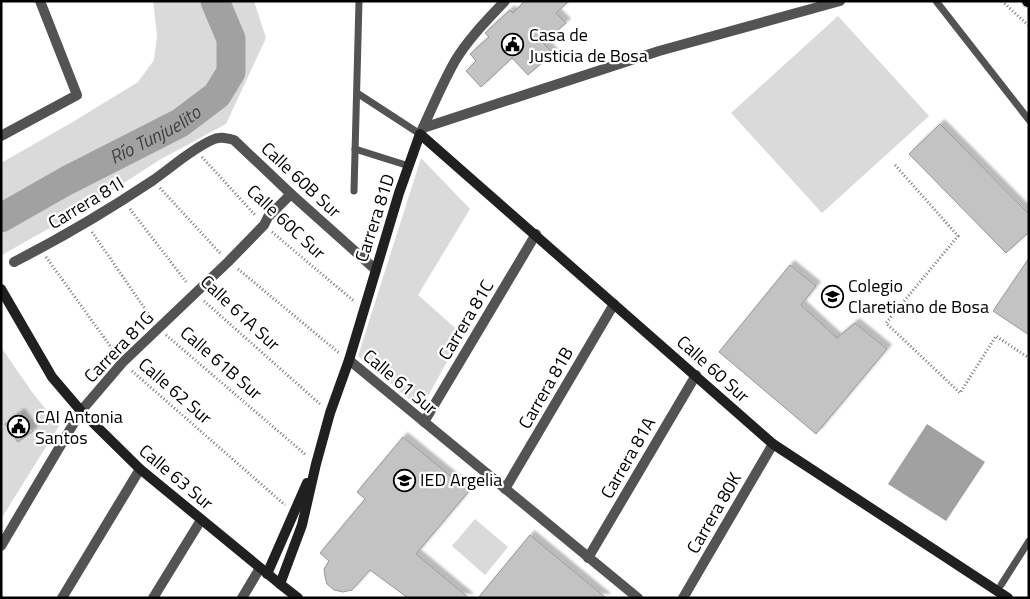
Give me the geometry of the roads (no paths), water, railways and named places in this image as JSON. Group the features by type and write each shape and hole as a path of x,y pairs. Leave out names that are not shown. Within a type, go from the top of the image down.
{"street":[{"path":"1,136 77,95 40,1"},
{"name":"Carrera 81D","path":"280,584 302,526 330,413 349,360 399,193 422,131 445,79 456,60 486,20 505,1"},
{"path":"422,131 659,51 836,2"},
{"name":"Calle 60 Sur","path":"422,131 773,444 1002,593"},
{"name":"Carrera 81I","path":"14,262 86,223 213,139 224,137"},
{"name":"Calle 60B Sur","path":"224,137 234,140 376,270"},
{"name":"Carrera 81G","path":"1,546 81,411 122,363 228,262 291,194"},
{"name":"Carrera 81C","path":"424,422 536,234"},
{"name":"Calle 63 Sur","path":"1,289 52,377 81,411 140,469 298,598"},
{"name":"Carrera 81B","path":"505,489 614,304"},
{"name":"Calle 61 Sur","path":"349,360 638,598"},
{"name":"Carrera 81A","path":"588,558 696,375"},
{"name":"Carrera 80K","path":"683,598 773,444"},
{"name":"Carrera 81D","path":"242,598 264,571 316,464"},
{"path":"62,598 140,469"},
{"path":"153,598 201,520"}],"lane":[{"path":"354,192 359,1"},
{"path":"936,1 1029,120"},
{"path":"357,93 422,131"},
{"path":"355,149 409,166"},
{"path":"1002,593 1029,541"}],"waterway":[{"name":"Río Tunjuelito","path":"1,218 66,181 180,123 217,95 231,72 231,39 215,1"}],"place":[{"name":"Casa de Justicia de Bosa","path":"513,45"},
{"name":"Colegio Claretiano de Bosa","path":"832,296"},
{"name":"CAI Antonia Santos","path":"19,427"},
{"name":"IED Argelia","path":"404,480"}]}
